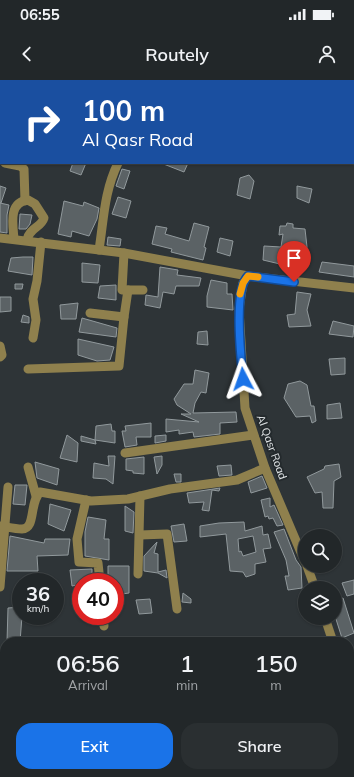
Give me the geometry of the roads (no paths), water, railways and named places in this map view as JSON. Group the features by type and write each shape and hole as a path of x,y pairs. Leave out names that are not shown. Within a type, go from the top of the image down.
{"street":[{"path":"9,164 23,168 25,201"},
{"path":"99,250 106,195 111,175 117,164"},
{"path":"14,239 14,209 19,203 25,201 35,204 44,218 42,223 31,230 27,240"},
{"path":"0,238 27,240 124,253 248,276 354,288"},
{"path":"33,338 36,320 32,299 37,281 41,242"},
{"path":"124,253 122,290 143,290"},
{"name":"Al Qasr Road","path":"248,276 243,283 239,309 245,408 265,468 298,546"},
{"path":"28,369 119,366 128,290"},
{"path":"90,313 124,317"},
{"path":"0,346 2,355 0,357"},
{"path":"125,453 253,435"},
{"path":"28,467 36,496"},
{"path":"2,527 24,530 29,528 31,524 33,501 40,492 86,500 113,500 196,485 237,480 265,468"},
{"path":"0,587 2,527 8,487"},
{"path":"138,574 140,496"},
{"path":"86,500 77,539 79,562 98,563 99,573"},
{"path":"140,535 167,534 177,609"},
{"path":"327,625 331,637"}]}
